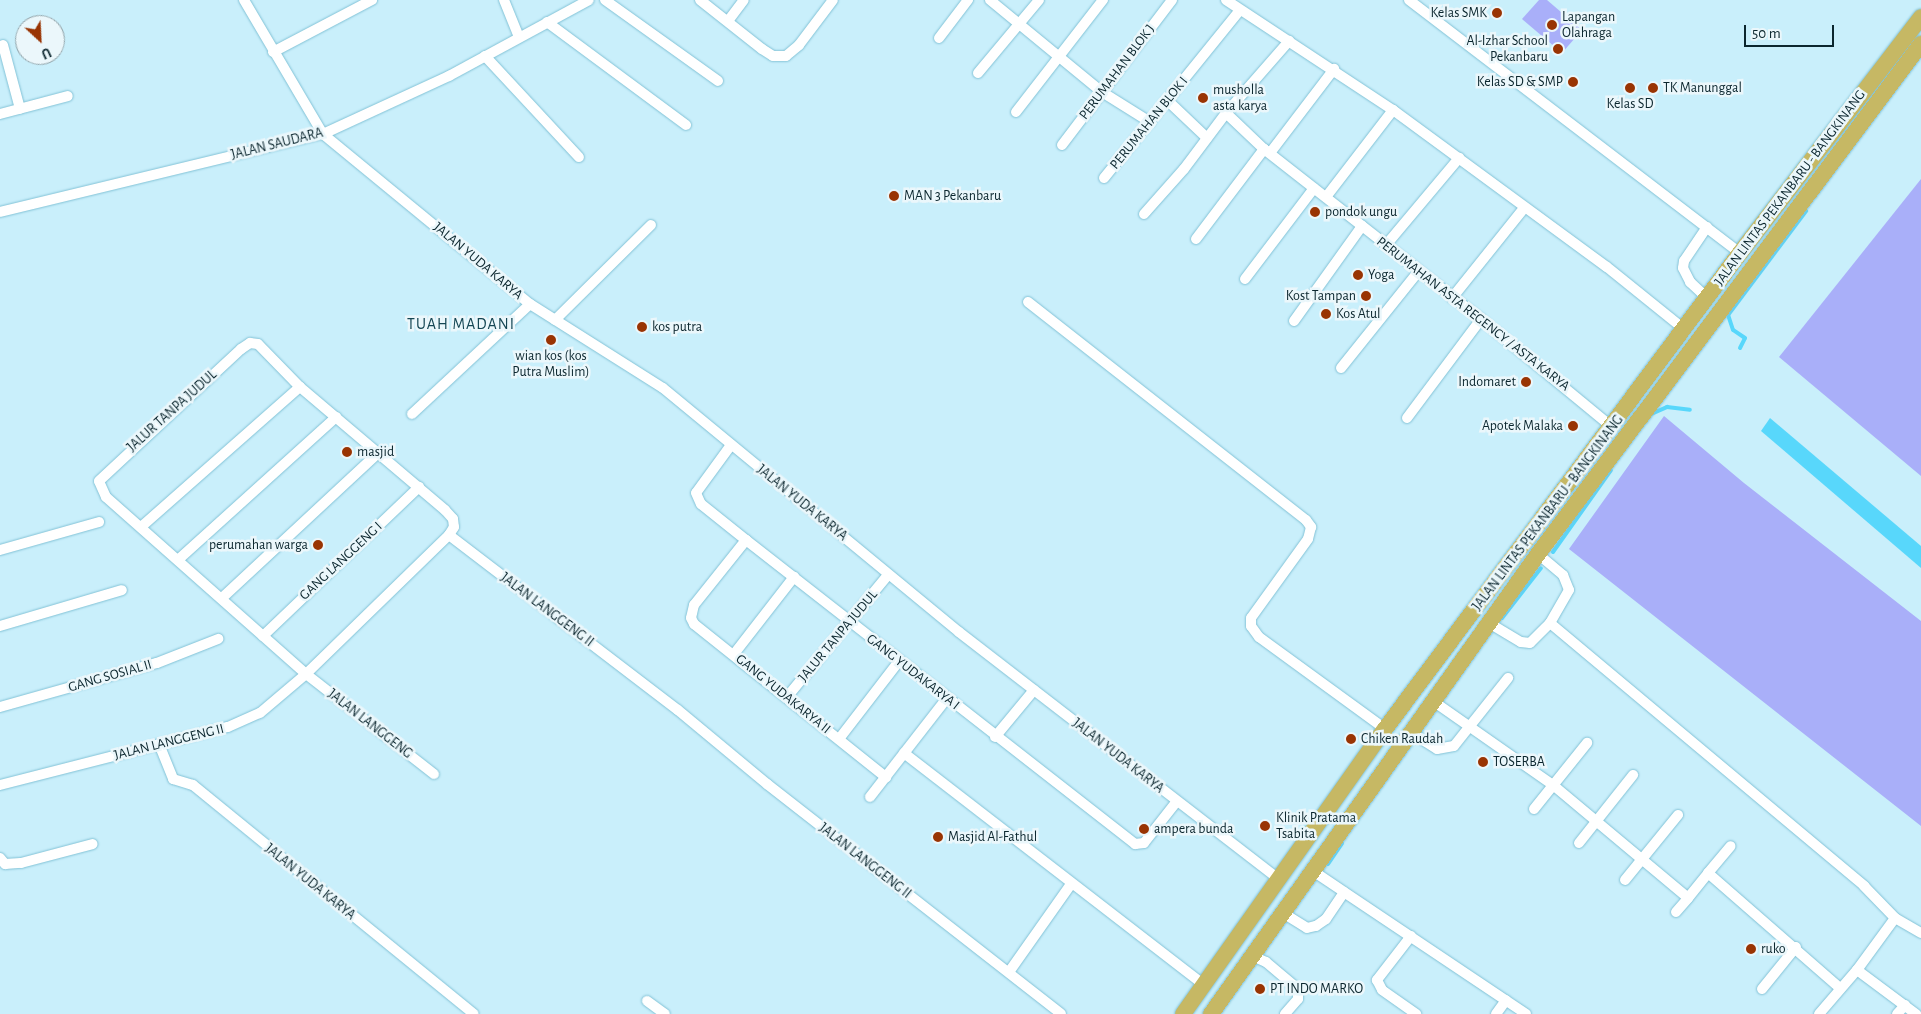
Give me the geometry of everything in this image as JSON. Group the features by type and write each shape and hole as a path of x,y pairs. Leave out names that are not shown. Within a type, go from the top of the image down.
{"highway":[{"name":"JALAN LINTAS PEKANBARU - BANGKINANG","path":"1183,1014 1277,878 1385,729 1612,428 1740,253 1921,17"},
{"name":"JALAN LINTAS PEKANBARU - BANGKINANG","path":"1210,1014 1538,554 1921,44"},
{"path":"1878,72 1884,80 1895,79"},
{"path":"1858,98 1867,99 1874,106"}],"street":[{"name":"JALAN YUDA KARYA","path":"244,0 323,134 530,304 663,388 888,575 1277,878"},
{"path":"273,52 372,0"},
{"path":"504,0 519,37"},
{"name":"JALAN SAUDARA","path":"0,212 323,134 485,56 589,0"},
{"path":"605,0 718,81"},
{"path":"700,0 773,56 786,56 799,45 833,0"},
{"path":"728,21 744,0"},
{"path":"938,38 968,0"},
{"path":"990,0 1018,25 1102,92 1150,122"},
{"path":"978,73 1039,0"},
{"path":"1016,112 1103,0"},
{"name":"PERUMAHAN BLOK J","path":"1062,145 1172,0"},
{"path":"1226,0 1334,69 1393,110 1524,208 1607,267 1684,330"},
{"path":"1409,0 1740,253"},
{"name":"PERUMAHAN BLOK I","path":"1104,178 1240,10"},
{"path":"547,22 686,125"},
{"path":"1144,214 1184,169 1226,113 1289,41"},
{"path":"1,43 20,109"},
{"path":"485,56 579,156"},
{"path":"1196,239 1334,69"},
{"path":"0,114 68,96"},
{"path":"1167,100 1208,138"},
{"path":"1326,197 1393,110"},
{"name":"PERUMAHAN ASTA REGENCY / ASTA KARYA","path":"1226,113 1267,151 1418,272 1481,319 1612,428"},
{"path":"1386,245 1459,158"},
{"path":"1245,279 1314,188"},
{"path":"1452,298 1524,208"},
{"path":"556,320 651,225"},
{"path":"1294,321 1362,226"},
{"path":"1708,227 1684,261 1683,268 1690,282 1708,299"},
{"path":"1341,368 1418,272"},
{"path":"1028,302 1306,520 1312,533 1252,618 1251,626 1259,637 1385,729"},
{"path":"412,414 530,304"},
{"path":"1407,418 1481,319"},
{"name":"JALUR TANPA JUDUL","path":"306,674 106,497 99,481 241,349 250,344 258,344 300,387 378,452 453,519 454,527 449,535"},
{"path":"141,528 300,387"},
{"path":"179,560 336,417"},
{"name":"GANG YUDAKARYA I","path":"731,445 696,493 701,504 746,540 995,737 1135,844 1144,843 1177,801"},
{"path":"222,598 378,452"},
{"name":"GANG LANGGENG I","path":"262,636 419,488"},
{"path":"0,550 99,522"},
{"name":"JALAN LANGGENG II","path":"0,785 228,727 260,714 306,674 449,535 678,710 766,784 1061,1014"},
{"name":"GANG YUDAKARYA II","path":"746,540 694,605 691,618 694,624 886,777"},
{"path":"1489,623 1521,642 1530,642 1550,623 1569,590 1563,575 1538,554"},
{"name":"JALUR TANPA JUDUL","path":"787,697 888,575"},
{"path":"734,654 794,577"},
{"path":"0,626 122,590"},
{"path":"1550,623 1864,886 1896,918 1921,933"},
{"name":"GANG SOSIAL II","path":"0,706 156,663 218,639"},
{"path":"838,739 899,661"},
{"name":"JALAN LANGGENG","path":"306,674 434,774"},
{"path":"1410,732 1437,749 1446,749 1459,742 1508,678"},
{"path":"995,737 1034,690"},
{"path":"870,797 947,698"},
{"path":"1433,701 1472,726 1553,785 1688,898"},
{"path":"1534,809 1586,743"},
{"name":"JALAN YUDA KARYA","path":"159,744 173,779 193,786 474,1014"},
{"path":"904,753 1071,884 1203,984"},
{"path":"1579,843 1633,775"},
{"path":"1625,880 1678,815"},
{"path":"0,858 5,864 21,863 93,844"},
{"path":"1676,912 1731,846"},
{"path":"1313,871 1526,1014"},
{"path":"1708,873 1796,947 1840,988"},
{"path":"1008,972 1071,884"},
{"path":"1283,913 1307,928 1316,926 1326,919 1344,892"},
{"path":"1819,1014 1857,970 1896,918"},
{"path":"1411,936 1377,980 1382,990 1416,1014"},
{"path":"1762,989 1796,947"},
{"path":"1252,956 1294,983 1298,999 1285,1014"},
{"path":"1857,970 1916,1014"},
{"path":"1496,1014 1506,1000"},
{"path":"647,1001 665,1014"},
{"path":"1897,1014 1905,1005"}],"shaded area":[{"name":"Lapangan Olahraga","path":"1539,0 1547,0 1582,30 1562,53 1522,19"},
{"path":"1921,179 1921,476 1779,357"},
{"path":"1664,416 1744,483 1921,621 1921,826 1569,549"},
{"path":"1770,418 1921,546 1921,568 1761,431"}],"waterway":[{"path":"1740,348 1745,338 1733,330 1728,315 1806,211"},
{"path":"1649,415 1667,407 1690,410"},
{"path":"1553,552 1611,470"},
{"path":"1502,618 1541,568"},
{"path":"1328,864 1342,843"}],"place":[{"name":"Kelas SMK","path":"1497,13"},
{"name":"Lapangan Olahraga","path":"1552,25"},
{"name":"Al-Izhar School Pekanbaru","path":"1558,49"},
{"name":"Kelas SD & SMP","path":"1573,82"},
{"name":"Kelas SD","path":"1630,88"},
{"name":"TK Manunggal","path":"1653,88"},
{"name":"musholla asta karya","path":"1203,98"},
{"name":"MAN 3 Pekanbaru","path":"894,196"},
{"name":"pondok ungu","path":"1315,212"},
{"name":"Yoga","path":"1358,275"},
{"name":"Kost Tampan","path":"1366,296"},
{"name":"Kos Atul","path":"1326,314"},
{"name":"kos putra","path":"642,327"},
{"name":"wian kos (kos Putra Muslim)","path":"551,340"},
{"name":"Indomaret","path":"1526,382"},
{"name":"Apotek Malaka","path":"1573,426"},
{"name":"masjid","path":"347,452"},
{"name":"perumahan warga","path":"318,545"},
{"name":"Chiken Raudah","path":"1351,739"},
{"name":"TOSERBA","path":"1483,762"},
{"name":"Klinik Pratama Tsabita","path":"1265,826"},
{"name":"ampera bunda","path":"1144,829"},
{"name":"Masjid Al-Fathul","path":"938,837"},
{"name":"ruko","path":"1751,949"},
{"name":"PT INDO MARKO","path":"1260,989"}],"district":[{"name":"TUAH MADANI","path":"461,324"}]}
